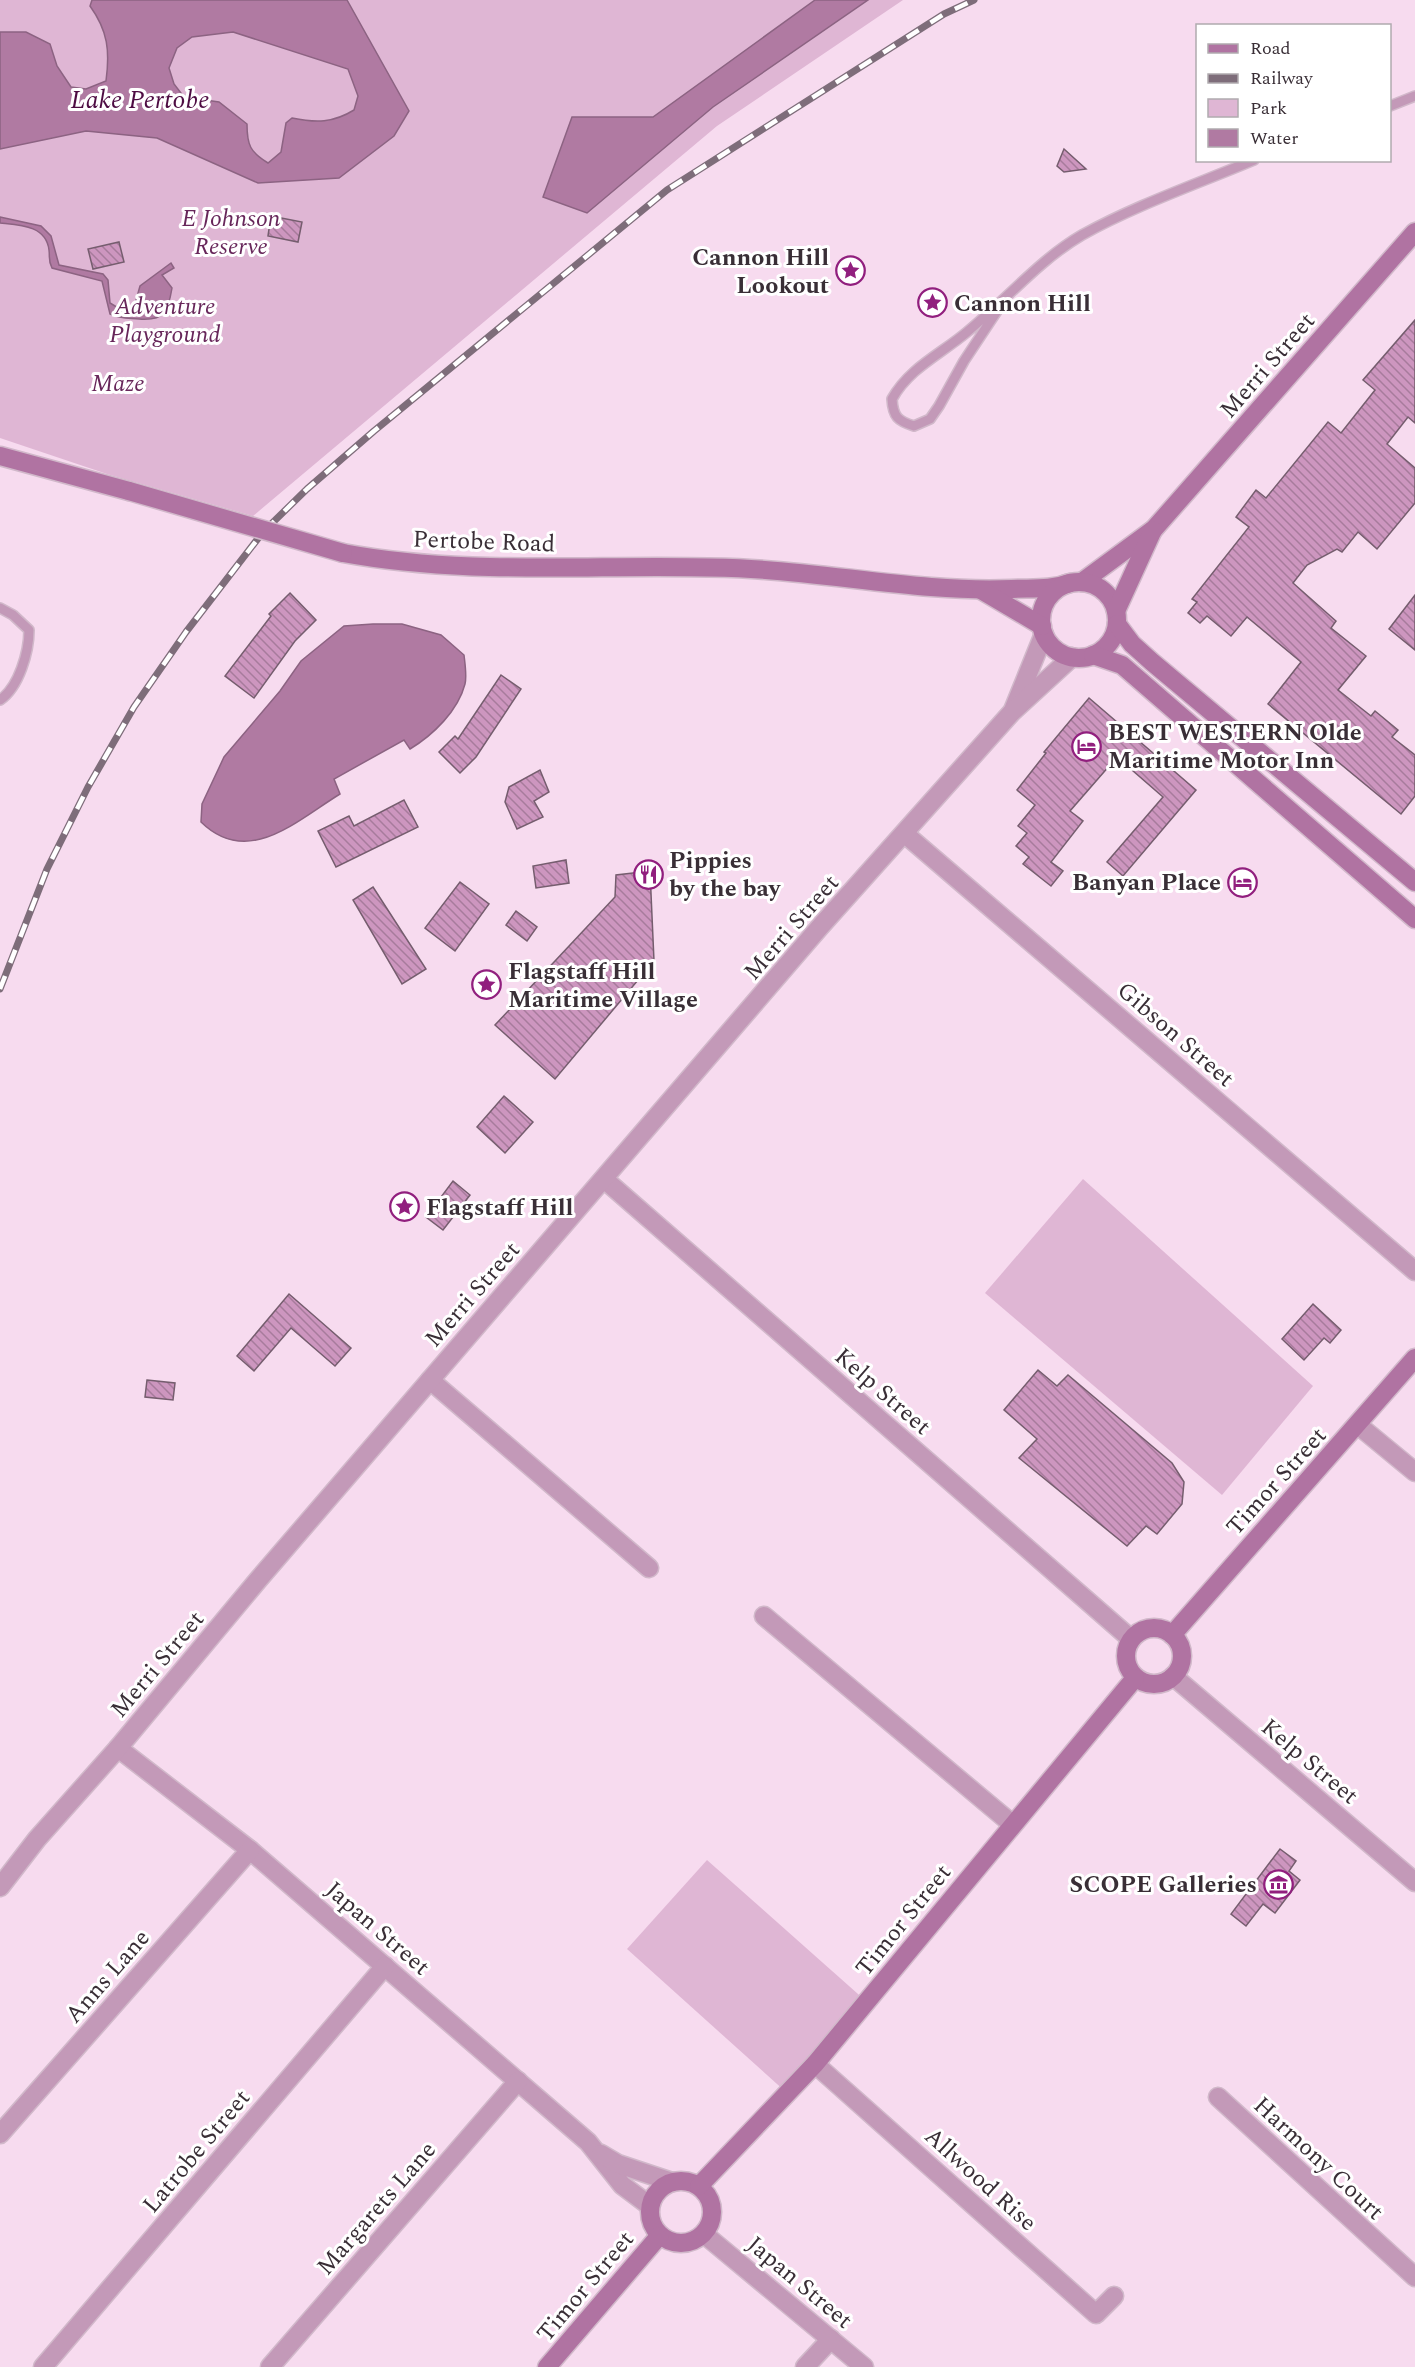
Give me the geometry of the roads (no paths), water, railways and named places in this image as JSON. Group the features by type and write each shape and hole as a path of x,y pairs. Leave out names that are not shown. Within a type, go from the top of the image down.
{"street":[{"name":"Merri Street","path":"1076,582 1154,529 1415,232"},
{"name":"Pertobe Road","path":"0,456 129,491 263,532 384,561 454,567 733,568 981,590 1057,588 1076,582"},
{"name":"Merri Street","path":"1116,617 1154,529"},
{"path":"1415,882 1270,777 1122,665 1093,655 1072,657 1060,653 1050,645 1043,630 1041,616 1050,595 1076,582 1104,591 1132,644 1270,777 1415,919"},
{"name":"Pertobe Road","path":"981,590 1043,630"},
{"path":"1093,655 1109,642 1116,617"},
{"name":"Merri Street","path":"1012,712 1043,630"},
{"name":"Merri Street","path":"0,1887 37,1839 118,1748 430,1380 819,928 1012,712 1072,657"},
{"name":"Gibson Street","path":"905,834 1415,1270"},
{"name":"Kelp Street","path":"604,1179 1131,1639"},
{"name":"Timor Street","path":"1172,1635 1415,1358"},
{"path":"430,1380 649,1568"},
{"path":"1358,1425 1415,1472"},
{"path":"764,1616 1012,1824"},
{"path":"1155,1628 1172,1635 1178,1642 1182,1660 1173,1676 1166,1681 1150,1684 1135,1678 1126,1664 1125,1655 1131,1639 1146,1629 1155,1628"},
{"name":"Kelp Street","path":"1173,1676 1415,1882"},
{"name":"Timor Street","path":"699,2186 815,2064 1135,1678"},
{"name":"Japan Street","path":"118,1748 250,1850 599,2153 618,2164 672,2182"},
{"name":"Anns Lane","path":"0,2134 250,1850"},
{"name":"Latrobe Street","path":"43,2367 385,1966"},
{"name":"Allwood Rise","path":"815,2064 1096,2314 1114,2296"},
{"name":"Margarets Lane","path":"270,2367 518,2081"},
{"name":"Harmony Court","path":"1218,2097 1415,2277"},
{"name":"Japan Street","path":"599,2153 622,2186 650,2206"},
{"path":"688,2181 699,2186 708,2194 712,2207 712,2218 704,2234 686,2244 675,2244 660,2235 650,2218 650,2206 658,2190 672,2182 688,2181"},
{"name":"Japan Street","path":"704,2234 864,2367"},
{"name":"Timor Street","path":"547,2367 660,2235"},
{"path":"805,2367 831,2338"}],"lane":[{"path":"1391,104 1414,96"},
{"path":"1005,299 982,331 930,419 914,426 901,422 895,417 892,399 905,381 1005,299 1053,255 1081,236 1132,211 1249,162"},
{"path":"0,608 13,615 29,630 29,649 7,695 0,700"}],"water":[{"name":"Lake Pertobe","path":"92,0 347,0 409,111 394,136 339,178 258,183 157,138 86,131 0,149 0,32 26,32 50,44 57,66 71,87 86,89 106,81 108,60 101,24 90,6","holes":["233,32 348,69 358,96 354,110 324,121 292,118 286,123 281,152 268,163 253,151 248,137 247,124 219,102 184,97 174,84 169,68 177,48 192,37"]},
{"path":"815,0 868,0 713,107 587,213 543,197 572,117 653,117"},
{"path":"0,217 41,226 51,236 59,265 103,274 108,280 110,303 125,312 133,311 140,286 171,263 174,268 162,275 172,288 167,309 160,316 148,319 124,318 110,314 102,281 52,268 47,242 43,236 30,228 0,223"},
{"path":"402,624 441,635 464,655 465,684 451,713 427,737 410,749 404,740 334,779 340,794 289,827 272,835 254,840 236,841 219,835 201,822 202,804 224,757 280,691 301,661 344,626"}],"railway":[{"path":"0,989 47,869 88,787 134,707 186,632 263,532 307,489 374,431 667,190 944,14 974,0"}],"place":[{"name":"Cannon Hill Lookout","path":"850,271"},
{"name":"Cannon Hill","path":"933,303"},
{"name":"BEST WESTERN Olde Maritime Motor Inn","path":"1087,746"},
{"name":"Pippies by the bay","path":"648,874"},
{"name":"Banyan Place","path":"1242,882"},
{"name":"Flagstaff Hill Maritime Village","path":"487,985"},
{"name":"Flagstaff Hill","path":"405,1207"},
{"name":"SCOPE Galleries","path":"1278,1884"}],"park label":[{"name":"E Johnson Reserve","path":"231,232"},
{"name":"Adventure Playground","path":"165,320"},
{"name":"Maze","path":"118,383"}]}
